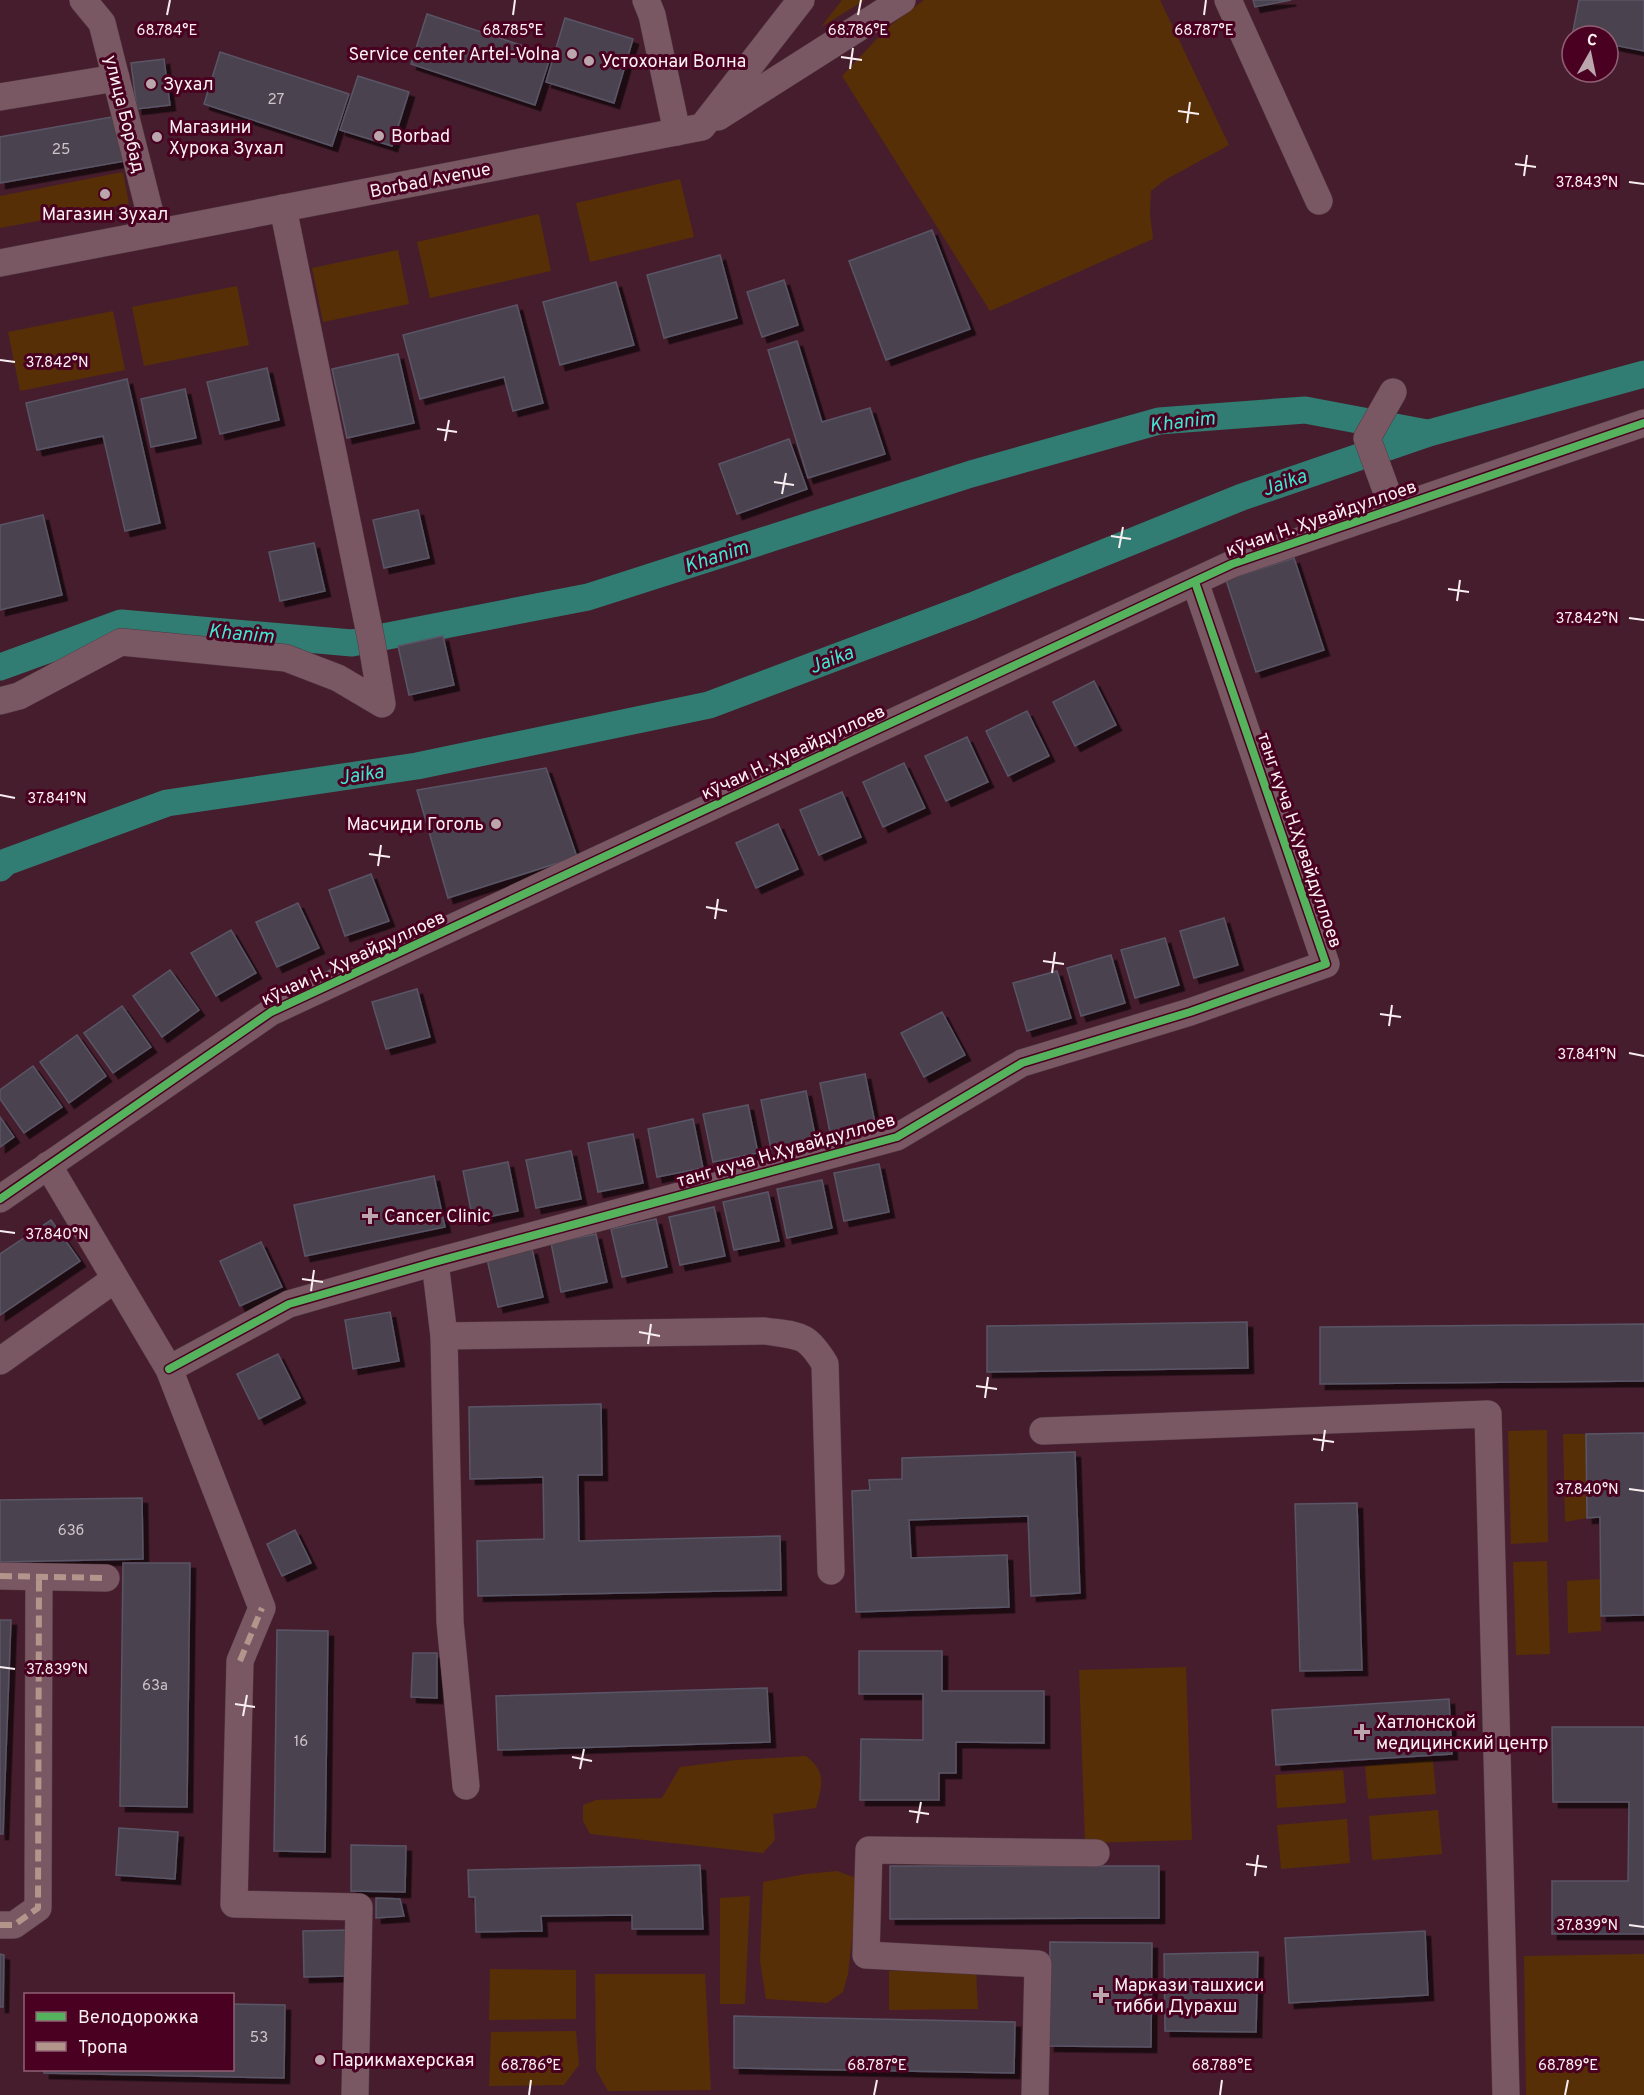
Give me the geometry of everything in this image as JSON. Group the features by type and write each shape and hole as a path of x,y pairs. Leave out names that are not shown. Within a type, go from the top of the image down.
{"street":[{"name":"улица Борбад","path":"83,0 102,23 155,233"},
{"path":"646,0 689,129"},
{"path":"689,129 801,0"},
{"path":"689,129 902,0"},
{"path":"1228,0 1319,201"},
{"path":"0,97 116,78"},
{"name":"Borbad Avenue","path":"0,263 689,129"},
{"path":"0,701 19,696 121,642 286,658 338,678 382,704 284,208"},
{"path":"1393,392 1367,438 1393,509"},
{"name":"кӯчаи Н. Ҳувайдуллоев","path":"0,1199 271,1012 1232,564 1644,423"},
{"name":"танг куча Н.Ҳувайдуллоев","path":"169,1369 289,1304 435,1262 897,1137 1022,1063 1190,1012 1326,964 1195,582"},
{"path":"48,1166 169,1369 262,1608 240,1661 234,1904 359,1907 355,2095"},
{"path":"435,1262 444,1336 450,1622 466,1786"},
{"path":"0,1361 115,1279"},
{"path":"444,1336 765,1331 801,1336 814,1347 825,1364 831,1571"},
{"path":"1043,1431 1488,1414 1506,2095"},
{"path":"0,1576 106,1578"},
{"path":"0,1925 14,1925 38,1908 39,1577"},
{"path":"1035,2095 1038,1964 866,1954 869,1850 1096,1853"}],"shaded area":[{"path":"842,0 865,0 821,27"},
{"path":"924,0 1160,0 1229,145 1165,180 1151,191 1150,214 1153,239 990,311 842,76 888,27"},
{"path":"123,172 129,204 0,228 0,196"},
{"path":"680,179 694,237 590,262 576,203"},
{"path":"539,214 551,271 430,298 417,242"},
{"path":"398,250 409,304 323,322 312,268"},
{"path":"237,286 249,345 144,366 132,307"},
{"path":"113,311 125,370 20,391 8,332"},
{"path":"1547,1430 1548,1542 1511,1544 1508,1431"},
{"path":"1563,1434 1586,1434 1587,1518 1565,1522"},
{"path":"1547,1561 1550,1654 1516,1655 1513,1562"},
{"path":"1600,1579 1601,1631 1568,1633 1567,1581"},
{"path":"1186,1667 1192,1840 1085,1843 1079,1670"},
{"path":"806,1756 813,1762 820,1774 821,1786 816,1808 773,1814 775,1840 763,1853 590,1834 583,1821 583,1805 596,1800 662,1798 680,1767 736,1760"},
{"path":"1433,1760 1436,1794 1368,1799 1365,1766"},
{"path":"1343,1770 1346,1803 1277,1808 1275,1775"},
{"path":"1438,1810 1442,1854 1372,1860 1369,1816"},
{"path":"1347,1819 1350,1863 1281,1869 1277,1825"},
{"path":"837,1871 859,1879 848,1974 843,1992 827,2003 766,1999 760,1961 763,1882"},
{"path":"750,1896 745,2004 720,2004 720,1898"},
{"path":"1644,1954 1644,2095 1526,2095 1524,1956"},
{"path":"490,1969 576,1970 576,2019 489,2020"},
{"path":"976,1970 978,2009 889,2010 889,1971"},
{"path":"595,1974 705,1974 711,2090 608,2091 596,2070"},
{"path":"576,2031 579,2065 564,2085 489,2086 491,2032"}],"building":[{"path":"1253,0 1291,0 1255,7"},
{"path":"1579,0 1644,0 1644,51 1620,46 1620,24 1574,24"},
{"path":"427,14 551,55 535,105 411,64"},
{"name":"Устохонаи Волна","path":"565,18 633,39 614,103 546,82"},
{"path":"220,52 349,94 332,146 204,104"},
{"name":"Зухал","path":"164,59 170,105 137,109 131,63"},
{"path":"358,76 409,92 392,146 340,130"},
{"path":"117,116 125,161 0,183 0,137"},
{"path":"932,230 970,329 886,360 849,261"},
{"path":"720,255 737,318 664,338 647,275"},
{"path":"784,280 798,325 762,337 747,292"},
{"path":"616,282 634,345 560,365 543,302"},
{"path":"517,305 543,403 513,411 504,377 420,399 403,335"},
{"path":"797,341 822,422 870,408 885,454 808,478 768,350"},
{"path":"398,354 414,423 347,438 332,369"},
{"path":"267,368 279,420 220,434 207,382"},
{"path":"127,379 160,523 125,531 103,436 37,450 26,403"},
{"path":"185,389 196,438 151,447 141,399"},
{"path":"789,439 807,489 737,514 719,464"},
{"path":"418,510 429,558 384,568 373,520"},
{"path":"43,515 62,595 0,610 0,525"},
{"path":"314,543 325,591 280,601 269,552"},
{"path":"1294,558 1324,650 1256,672 1226,580"},
{"path":"443,636 454,685 409,695 398,646"},
{"path":"1094,681 1116,725 1075,746 1053,702"},
{"path":"1027,711 1049,756 1008,776 986,731"},
{"path":"967,737 988,782 946,801 925,756"},
{"path":"904,763 925,808 883,827 863,782"},
{"name":"Масчиди Гоголь","path":"546,768 577,857 448,898 417,790"},
{"path":"842,792 861,837 819,855 800,810"},
{"path":"778,824 798,869 756,888 736,843"},
{"path":"371,874 389,921 345,936 329,890"},
{"path":"298,903 319,948 277,967 256,922"},
{"path":"1224,918 1238,965 1194,978 1180,931"},
{"path":"231,930 256,973 216,996 191,953"},
{"path":"1165,938 1179,985 1135,998 1121,950"},
{"path":"1111,955 1125,1003 1081,1016 1067,968"},
{"path":"170,970 199,1010 162,1037 133,996"},
{"path":"1057,971 1071,1018 1027,1031 1013,983"},
{"path":"417,989 430,1037 386,1049 372,1002"},
{"path":"122,1006 151,1047 113,1073 84,1033"},
{"path":"942,1012 965,1055 924,1077 901,1033"},
{"path":"77,1035 106,1076 69,1103 40,1062"},
{"path":"33,1066 62,1107 24,1133 0,1099 0,1090"},
{"path":"865,1074 875,1123 830,1132 820,1083"},
{"path":"806,1091 816,1140 771,1149 761,1100"},
{"path":"748,1105 758,1153 713,1162 703,1114"},
{"path":"0,1117 14,1137 0,1147"},
{"path":"693,1119 703,1168 657,1177 648,1129"},
{"path":"633,1134 643,1183 598,1192 588,1143"},
{"path":"571,1151 581,1199 536,1208 526,1160"},
{"path":"508,1162 518,1211 473,1220 463,1171"},
{"path":"879,1164 889,1212 844,1221 834,1173"},
{"name":"Cancer Clinic","path":"434,1176 445,1227 305,1256 294,1205"},
{"path":"822,1180 832,1228 787,1238 777,1189"},
{"path":"768,1192 779,1241 734,1250 723,1202"},
{"path":"714,1207 725,1256 680,1265 669,1217"},
{"path":"656,1219 667,1267 622,1277 611,1229"},
{"path":"51,1220 80,1261 0,1315 0,1254"},
{"path":"596,1234 607,1282 561,1292 551,1243"},
{"path":"261,1242 282,1287 240,1306 220,1261"},
{"path":"532,1249 543,1297 498,1307 487,1259"},
{"path":"390,1312 399,1361 353,1369 345,1320"},
{"path":"1247,1322 1248,1368 987,1372 987,1326"},
{"path":"1644,1324 1644,1381 1320,1384 1320,1327"},
{"path":"278,1354 300,1398 259,1419 237,1374"},
{"path":"601,1404 602,1475 578,1475 579,1541 780,1536 781,1590 478,1596 477,1541 544,1539 543,1477 470,1479 469,1407"},
{"path":"1644,1433 1644,1615 1601,1616 1600,1517 1587,1518 1586,1434"},
{"path":"1075,1452 1080,1593 1031,1596 1028,1516 909,1520 911,1558 1007,1555 1009,1607 856,1612 852,1491 870,1490 869,1480 902,1479 902,1458"},
{"path":"142,1498 143,1559 0,1562 0,1500"},
{"path":"1357,1503 1362,1670 1300,1671 1295,1504"},
{"path":"295,1530 311,1563 282,1576 267,1544"},
{"path":"123,1563 190,1563 187,1807 120,1806"},
{"path":"0,1620 11,1620 3,1834 0,1834"},
{"path":"277,1630 328,1631 325,1852 274,1851"},
{"path":"859,1651 942,1651 942,1691 1044,1691 1044,1743 956,1742 956,1773 939,1773 939,1800 860,1800 861,1739 923,1740 923,1694 859,1694"},
{"path":"413,1653 437,1653 437,1698 411,1697"},
{"path":"767,1688 770,1742 498,1750 496,1696"},
{"name":"Хатлонской медицинский центр","path":"1449,1699 1452,1754 1276,1765 1272,1710"},
{"path":"1552,1727 1644,1727 1644,1934 1552,1934 1552,1881 1628,1881 1629,1802 1553,1802"},
{"path":"119,1828 178,1832 175,1879 116,1875"},
{"path":"351,1845 406,1846 405,1892 351,1891"},
{"path":"700,1865 703,1929 632,1929 632,1915 541,1916 542,1931 476,1932 475,1897 469,1897 468,1870"},
{"path":"890,1866 1159,1866 1159,1918 890,1919"},
{"path":"376,1898 400,1899 404,1916 376,1918"},
{"path":"347,1930 348,1976 304,1977 303,1931"},
{"path":"1425,1931 1428,1995 1289,2003 1285,1938"},
{"name":"Маркази ташхиси тибби Дурахш","path":"1050,1942 1152,1943 1151,2047 1049,2046"},
{"path":"1258,1952 1256,2032 1165,2031 1164,1954"},
{"path":"0,1954 4,1955 3,2007 0,2007"},
{"path":"234,2004 285,2005 284,2078 44,2073 44,2071 234,2071"},
{"path":"734,2016 1015,2022 1014,2073 734,2068"}],"waterway":[{"name":"Jaika","path":"0,868 6,862 167,803 417,766 709,705 972,606 1242,497 1429,433 1644,374"},
{"name":"Khanim","path":"0,667 121,623 352,643 588,597 971,474 1159,421 1305,410 1427,433"}],"marked path":[{"path":"0,1576 106,1578"},
{"path":"0,1925 14,1925 38,1908 39,1577"},
{"path":"240,1661 262,1608"}],"cycle path":[{"path":"0,1199 271,1012 1232,564 1644,423"},
{"path":"169,1369 289,1304 435,1262 897,1137 1022,1063 1190,1012 1326,964 1195,582"}],"place":[{"name":"Service center Artel-Volna","path":"572,54"},
{"name":"Устохонаи Волна","path":"589,61"},
{"name":"Зухал","path":"151,84"},
{"name":"Borbad","path":"379,136"},
{"name":"Магазини Хурока Зухал","path":"157,137"},
{"name":"Магазин Зухал","path":"105,194"},
{"name":"Масчиди Гоголь","path":"496,824"},
{"name":"Cancer Clinic","path":"370,1216"},
{"name":"Хатлонской медицинский центр","path":"1362,1732"},
{"name":"Маркази ташхиси тибби Дурахш","path":"1101,1995"},
{"name":"Парикмахерская","path":"320,2060"}]}
